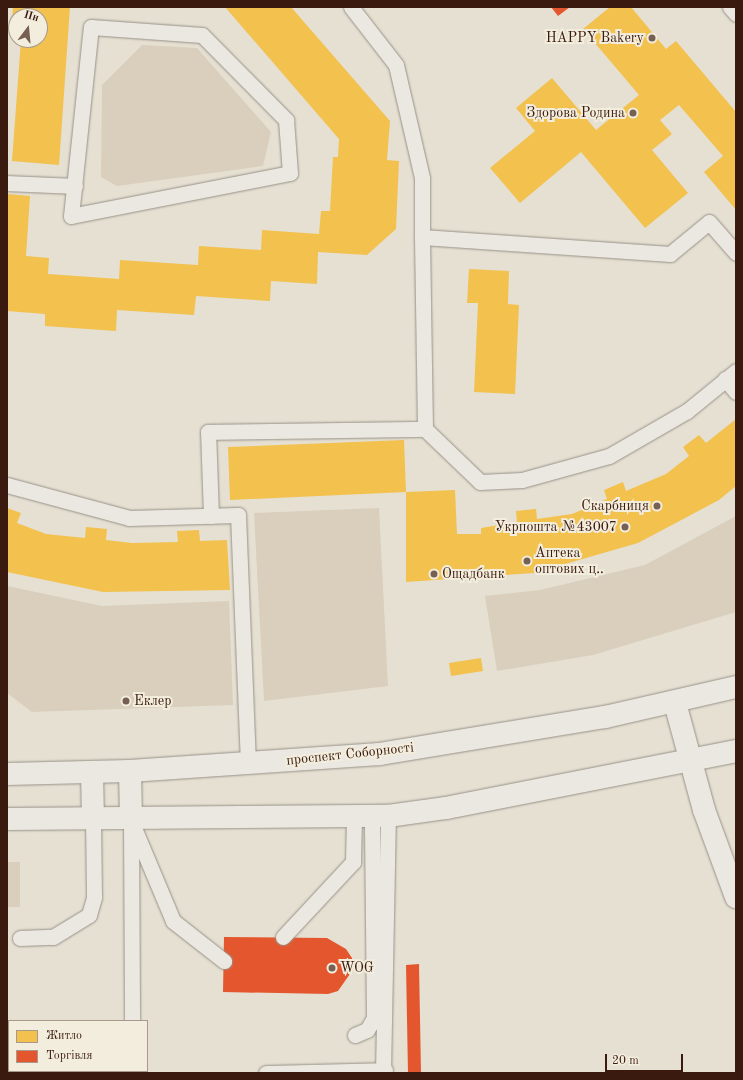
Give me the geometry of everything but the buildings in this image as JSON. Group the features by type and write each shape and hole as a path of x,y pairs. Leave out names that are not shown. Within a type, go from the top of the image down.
{"main road":[{"name":"проспект Соборності","path":"7,774 130,771 379,754 675,702 736,687"},
{"path":"675,702 704,810 736,897"},
{"path":"7,818 131,820 371,816 446,808 617,772 690,762 736,751"},
{"path":"130,771 131,820"},
{"path":"92,772 93,820"}],"lane":[{"path":"351,7 396,65 422,178 425,428 480,482 522,480 609,456 687,411 731,375 736,392"},
{"path":"730,7 736,14"},
{"path":"91,27 202,35 286,120 290,173 71,216 75,186 91,27"},
{"path":"7,184 75,186"},
{"path":"422,237 670,254 709,222 731,237 736,253"},
{"path":"211,516 208,432 425,428"},
{"path":"7,485 129,518 238,515 248,764"},
{"path":"283,938 352,862 371,816"},
{"path":"355,1035 367,1030 374,1018 371,816"},
{"path":"266,1073 384,1072 371,816"},
{"path":"20,938 53,937 89,915 94,897 93,820"},
{"path":"131,820 173,921 224,961"},
{"path":"131,820 132,1020"}],"shaded area":[{"path":"142,45 197,48 271,132 263,166 117,186 101,177 102,85"},
{"path":"379,508 388,686 264,701 254,513"},
{"path":"736,516 736,612 593,655 497,671 485,596 540,590 645,565"},
{"path":"7,586 102,606 229,601 233,705 32,712 7,693"},
{"path":"7,862 20,862 20,907 7,907"}],"place":[{"name":"HAPPY Bakery","path":"652,38"},
{"name":"Здорова Родина","path":"633,113"},
{"name":"Скарбниця","path":"657,506"},
{"name":"Укрпошта №43007","path":"625,527"},
{"name":"Аптека оптових ц‥","path":"527,561"},
{"name":"Ощадбанк","path":"434,574"},
{"name":"Еклер","path":"126,701"},
{"name":"WOG","path":"332,968"}]}
